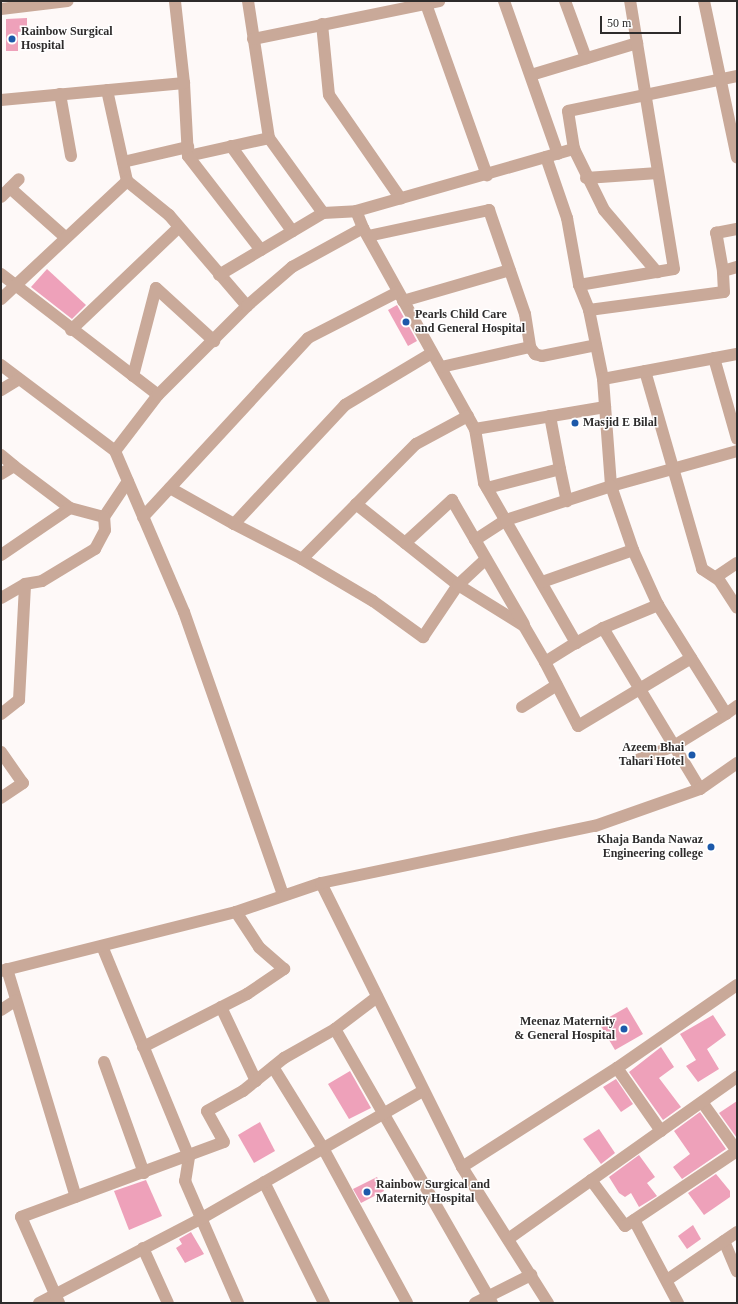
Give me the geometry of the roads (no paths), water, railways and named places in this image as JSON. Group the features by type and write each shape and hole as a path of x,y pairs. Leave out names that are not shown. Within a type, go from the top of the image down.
{"street":[{"path":"1,9 68,1"},
{"path":"175,1 184,83 188,152 261,250"},
{"path":"248,1 269,138 323,213"},
{"path":"253,39 439,1"},
{"path":"504,1 558,154"},
{"path":"565,1 586,58"},
{"path":"579,285 674,270 630,1"},
{"path":"704,1 737,158"},
{"path":"426,4 487,175"},
{"path":"322,24 329,95 401,199"},
{"path":"531,74 637,43"},
{"path":"657,272 608,216 586,178 574,150 568,111 646,93 737,76"},
{"path":"1,100 184,83"},
{"path":"107,90 127,181 169,215 247,306"},
{"path":"60,94 71,156"},
{"path":"123,162 231,146 269,138"},
{"path":"231,146 292,231"},
{"path":"219,275 323,213 356,211 574,150"},
{"path":"546,157 567,218 579,285 589,310 603,378 611,486 633,550 658,605 726,714"},
{"path":"586,178 658,173"},
{"path":"1,299 65,237 127,181"},
{"path":"1,196 15,184 65,237"},
{"path":"115,451 158,395 214,341 247,306 292,267 365,232 489,210 525,314 530,347 542,356 596,345"},
{"path":"356,211 365,232 475,429 488,488 576,643"},
{"path":"71,330 179,226"},
{"path":"589,310 724,292 723,271 716,233 737,229"},
{"path":"723,271 737,267"},
{"path":"143,517 308,338 400,296 510,270"},
{"path":"1,274 71,330 158,395"},
{"path":"134,376 156,288 214,341"},
{"path":"441,367 530,347"},
{"path":"234,524 345,405 432,353"},
{"path":"603,378 737,354"},
{"path":"714,358 737,439"},
{"path":"1,365 115,451 184,612 283,895"},
{"path":"645,371 702,569 716,577 737,608"},
{"path":"1,390 19,380"},
{"path":"475,429 604,407"},
{"path":"302,559 416,444 468,416"},
{"path":"550,416 567,501"},
{"path":"475,540 506,520 611,486 737,450"},
{"path":"1,455 70,508 104,517"},
{"path":"1,474 14,466"},
{"path":"488,488 560,469"},
{"path":"1,598 25,584 42,581 95,549 105,530 104,517 128,481"},
{"path":"170,488 234,524 302,559 373,601 423,637 458,585 486,559"},
{"path":"405,543 452,500 545,662 578,726 691,658"},
{"path":"356,504 458,585 524,626"},
{"path":"1,555 70,508"},
{"path":"542,582 633,550"},
{"path":"716,577 737,563"},
{"path":"1,714 19,700 25,584"},
{"path":"545,662 603,628 658,605"},
{"path":"603,628 700,789"},
{"path":"522,707 557,685"},
{"path":"638,760 674,746 737,706"},
{"path":"1,752 23,783 1,798"},
{"path":"76,1197 4,970 236,912 321,883 594,826 700,789 736,766"},
{"path":"321,883 462,1167 548,1303"},
{"path":"143,1047 221,1007 284,969 260,947 236,912"},
{"path":"102,946 189,1157 185,1180 238,1303"},
{"path":"462,1167 618,1068 737,986"},
{"path":"56,1298 21,1217 189,1157 224,1142 207,1111 256,1081 273,1067 335,1029 377,997"},
{"path":"1,1010 15,1001"},
{"path":"221,1007 256,1081"},
{"path":"335,1029 385,1113 490,1300"},
{"path":"104,1062 144,1173"},
{"path":"273,1067 323,1148 406,1303"},
{"path":"618,1068 661,1131"},
{"path":"508,1239 737,1077"},
{"path":"39,1303 56,1298 143,1248 202,1218 423,1091"},
{"path":"591,1180 625,1226 737,1151 702,1102"},
{"path":"264,1182 324,1303"},
{"path":"634,1220 678,1303"},
{"path":"667,1280 737,1232"},
{"path":"724,1241 737,1271"},
{"path":"143,1248 168,1303"},
{"path":"475,1303 490,1300 531,1275"}],"place":[{"name":"Rainbow Surgical Hospital","path":"12,39"},
{"name":"Pearls Child Care and General Hospital","path":"406,322"},
{"name":"Masjid E Bilal","path":"575,423"},
{"name":"Azeem Bhai Tahari Hotel","path":"692,755"},
{"name":"Khaja Banda Nawaz Engineering college","path":"711,847"},
{"name":"Meenaz Maternity & General Hospital","path":"624,1029"},
{"name":"Rainbow Surgical and Maternity Hospital","path":"367,1192"}]}
